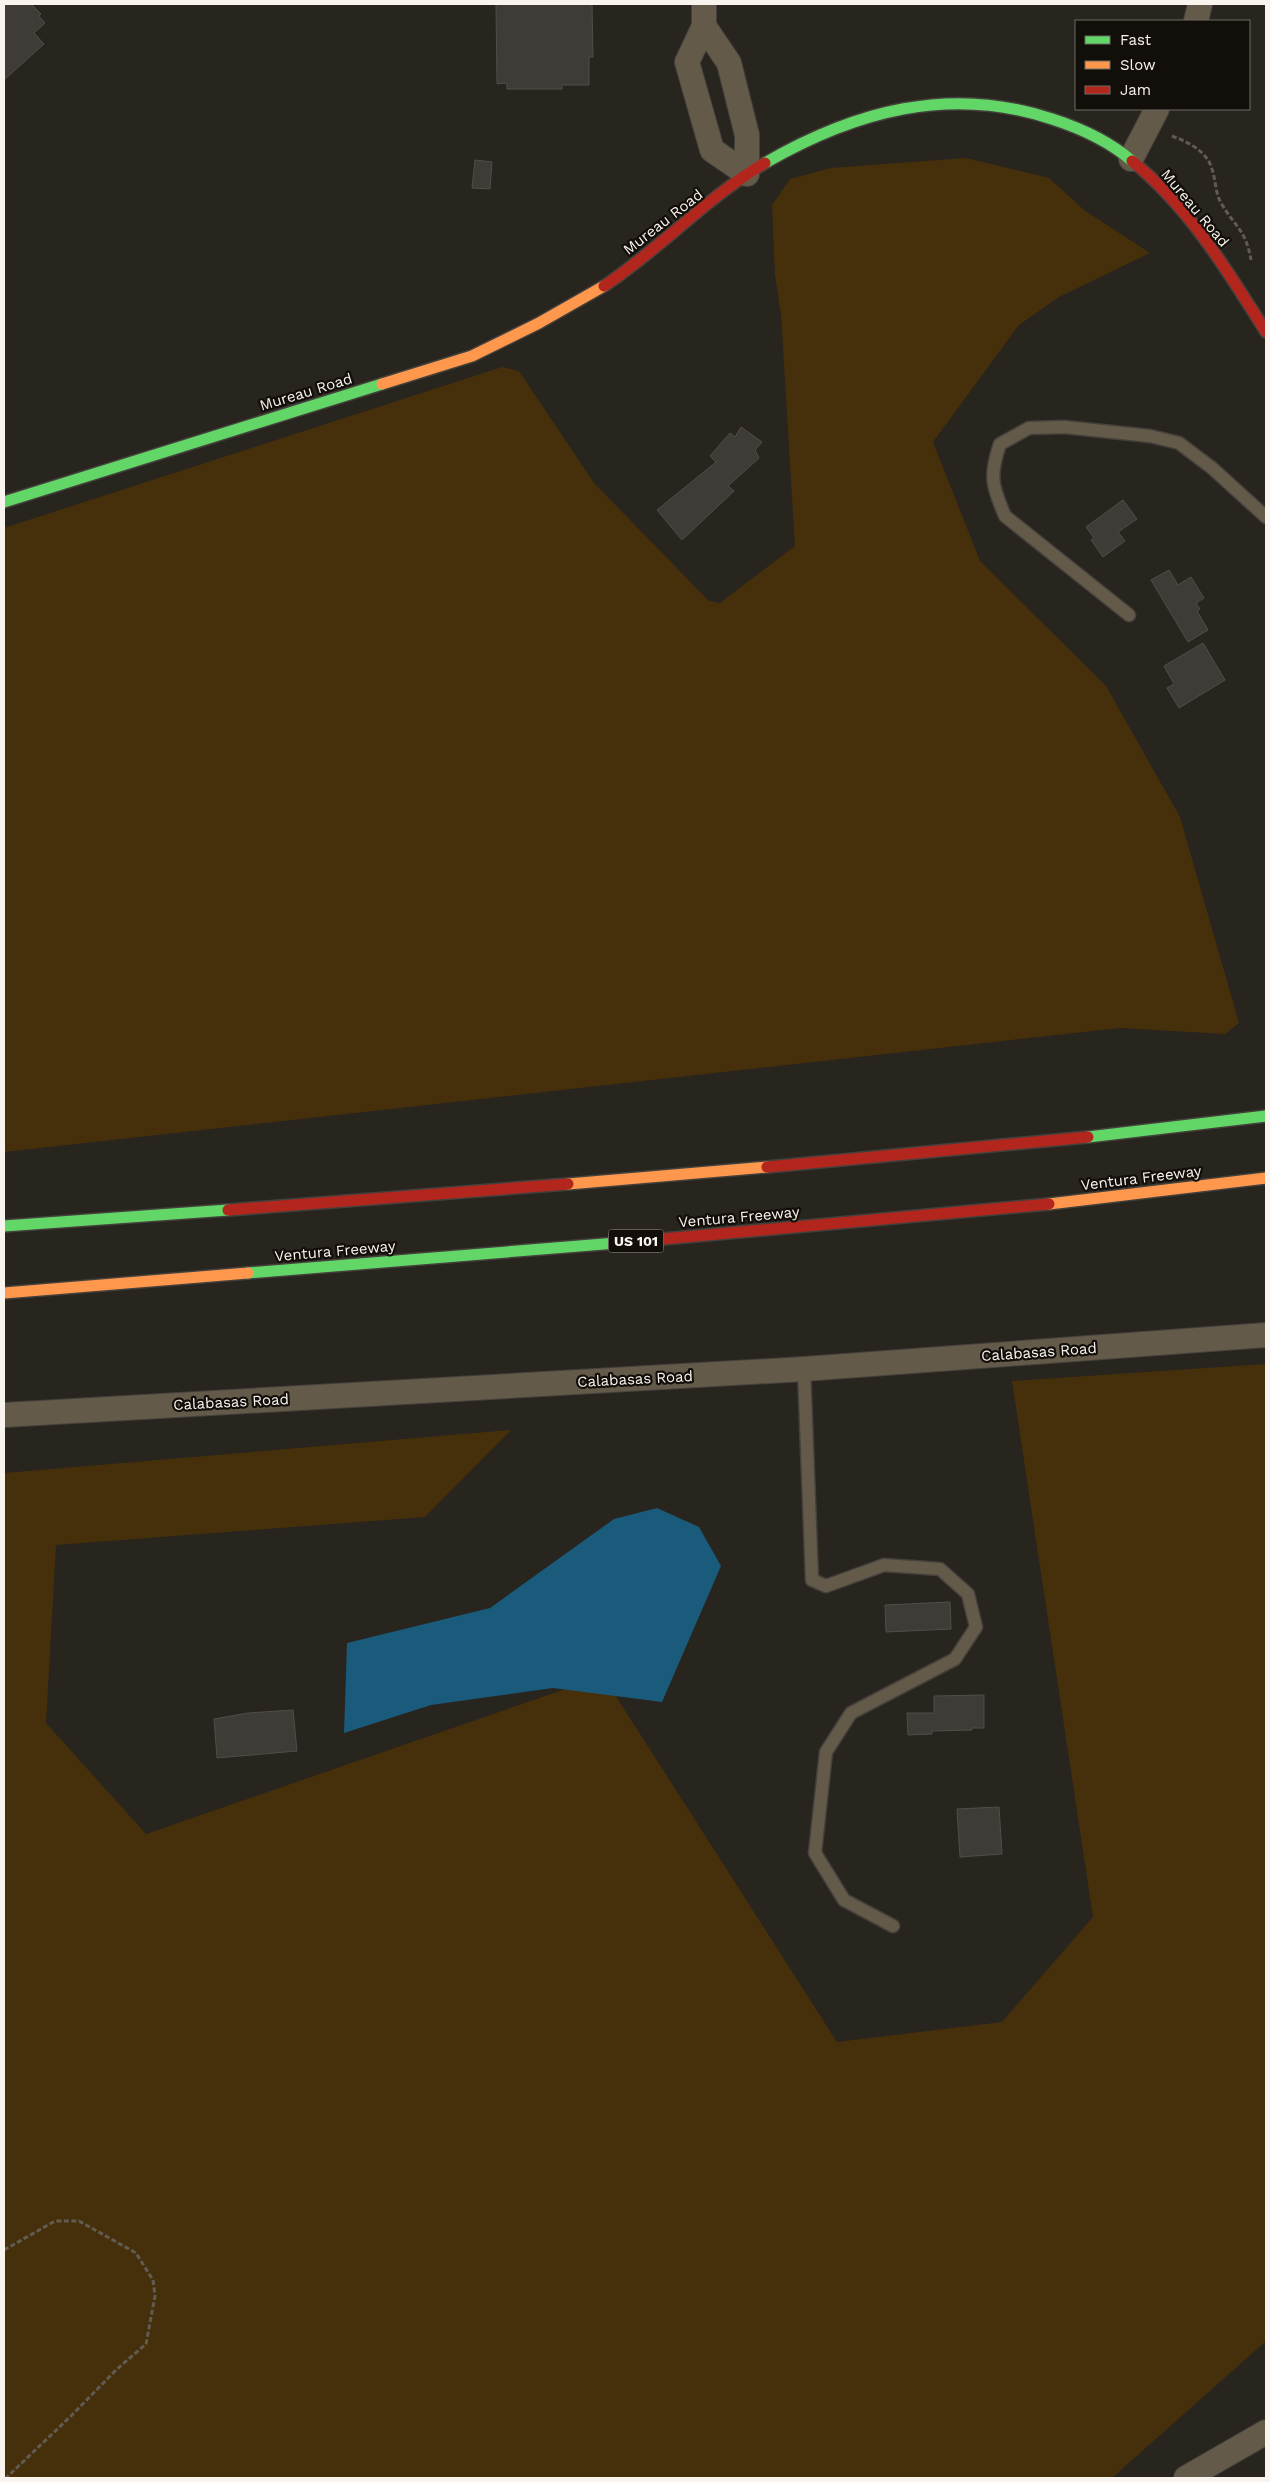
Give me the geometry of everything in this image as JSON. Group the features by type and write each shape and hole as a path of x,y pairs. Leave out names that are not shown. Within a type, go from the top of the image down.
{"main road":[{"name":"Mureau Road","path":"4,502 472,356 526,331 582,300 642,260 747,174 807,140 867,116 913,106 959,103 1010,109 1060,121 1104,142 1131,159 1178,206 1200,234 1266,332"},
{"path":"4,1226 629,1179 984,1148 1236,1121 1266,1116"},
{"name":"Ventura Freeway","path":"4,1293 581,1246 1102,1199 1266,1178"}],"street":[{"path":"1196,20 1200,4"},
{"path":"704,15 729,63 747,135 747,174"},
{"path":"704,15 687,62 712,150 747,174"},
{"path":"1131,159 1156,110"},
{"name":"Calabasas Road","path":"4,1415 804,1369 1266,1335"},
{"path":"1186,2478 1266,2432"}],"lane":[{"path":"1129,615 1005,516 995,493 992,467 1000,444 1029,428 1064,427 1150,436 1178,443 1212,468 1266,517"},
{"path":"804,1369 812,1580 826,1586 884,1565 940,1569 968,1594 976,1627 955,1659 851,1713 826,1752 815,1853 844,1900 893,1926"}],"path":[{"path":"1172,136 1196,148 1207,159 1212,169 1221,204 1247,240 1252,263"},
{"path":"4,2250 55,2221 79,2221 136,2253 153,2280 155,2296 146,2344 117,2369 6,2478"}],"shaded area":[{"path":"966,158 1049,178 1084,210 1150,253 1059,297 1019,325 933,442 980,561 1106,686 1180,817 1239,1023 1225,1034 1120,1028 4,1152 4,528 502,367 519,371 594,483 709,601 720,603 795,546 781,314 775,275 772,205 790,179 831,168"},
{"path":"1266,1364 1266,2341 1112,2478 4,2478 4,1473 511,1430 425,1517 56,1545 46,1723 146,1834 603,1676 837,2042 1002,2022 1093,1917 1012,1381"}],"water":[{"path":"657,1508 699,1527 721,1566 662,1702 553,1688 431,1705 344,1733 347,1643 490,1608 614,1519"}],"building":[{"path":"4,4 31,4 41,14 39,16 45,23 34,33 44,44 4,80"},
{"path":"496,4 592,4 593,57 589,57 589,85 562,85 562,89 507,89 507,83 497,84"},
{"path":"475,160 492,162 490,189 472,188"},
{"path":"741,427 762,442 755,450 759,458 728,486 734,491 682,540 657,510 716,462 710,456 730,433 735,437"},
{"path":"1123,500 1137,519 1118,532 1125,541 1103,557 1091,540 1094,538 1086,527"},
{"path":"1169,570 1178,585 1191,577 1204,598 1196,603 1200,609 1197,611 1208,630 1188,642 1151,580"},
{"path":"1203,643 1225,680 1179,708 1167,688 1174,684 1164,666"},
{"path":"950,1602 951,1629 886,1632 885,1605"},
{"path":"984,1695 984,1728 932,1731 932,1734 908,1735 907,1713 934,1713 934,1696"},
{"path":"293,1710 297,1751 217,1758 214,1719 248,1713"},
{"path":"999,1807 1002,1854 960,1857 957,1809"}],"traffic: fast":[{"path":"765,163 833,129 868,117 940,104 977,104 1014,109 1052,119 1094,136 1114,147 1132,161"},
{"path":"4,502 382,384"},
{"path":"1088,1137 1266,1116"},
{"path":"4,1226 228,1210"},
{"path":"248,1273 641,1241"}],"traffic: slow":[{"path":"382,384 472,356 539,323 604,286"},
{"path":"568,1184 767,1167"},
{"path":"1049,1204 1266,1178"},
{"path":"4,1293 248,1273"}],"traffic: jam":[{"path":"1132,161 1172,198 1206,240 1266,332"},
{"path":"604,286 645,256 723,191 765,163"},
{"path":"767,1167 1088,1137"},
{"path":"228,1210 568,1184"},
{"path":"641,1241 1049,1204"}]}
